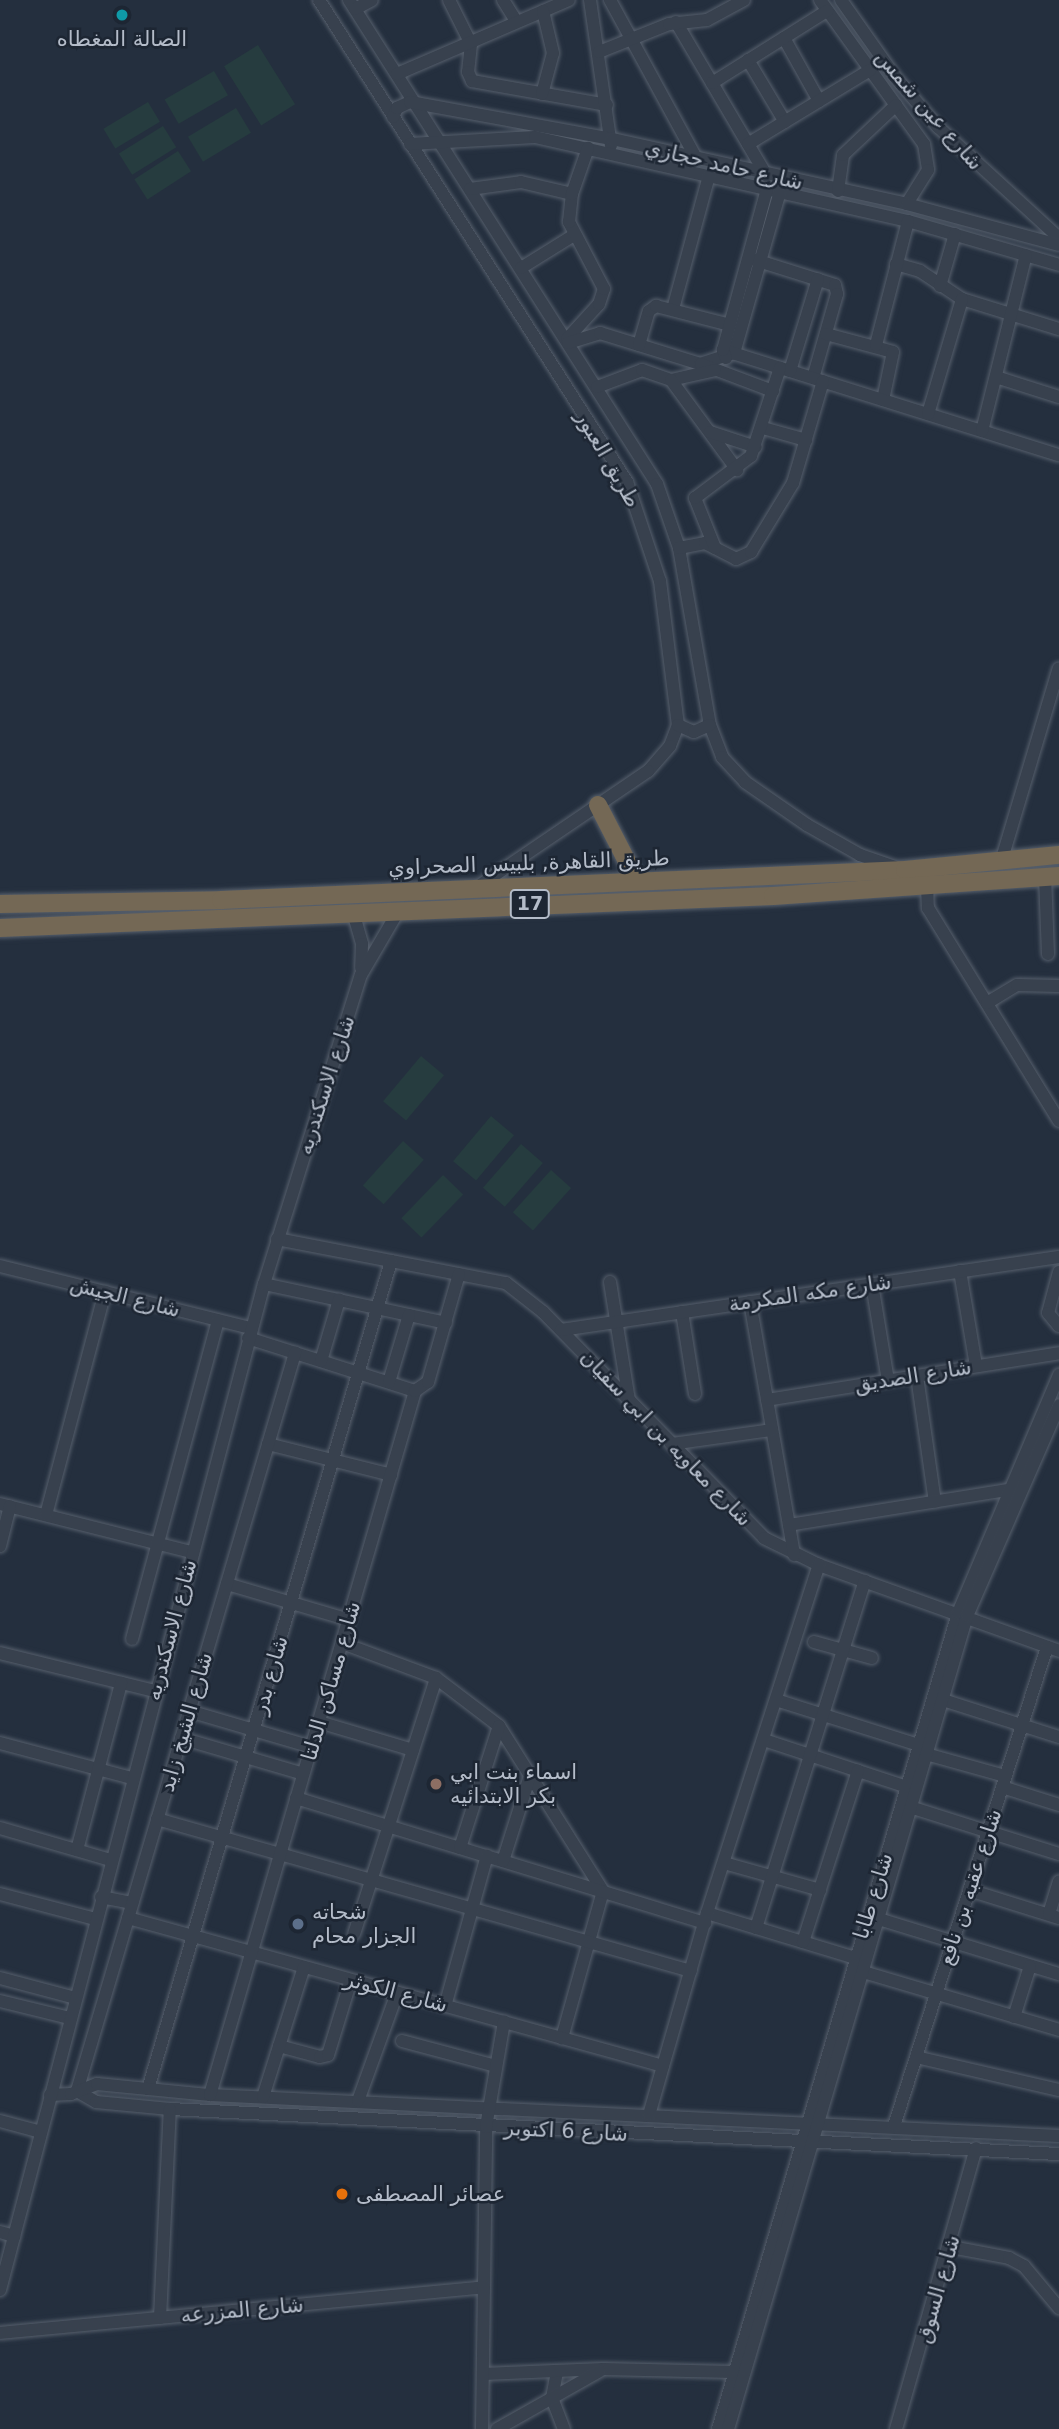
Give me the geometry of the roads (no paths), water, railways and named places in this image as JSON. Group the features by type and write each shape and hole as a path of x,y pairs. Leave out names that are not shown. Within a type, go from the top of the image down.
{"highway":[{"path":"598,805 637,881"},
{"name":"طريق القاهرة, بلبيس الصحراوي","path":"0,904 63,900 221,900 905,870 1059,855"},
{"name":"طريق القاهرة, بلبيس الصحراوي","path":"0,928 773,896 1052,876"},
{"path":"63,900 71,916 64,926"},
{"path":"104,924 100,909 105,900"}],"street":[{"name":"طريق العبور","path":"318,0 627,482 660,581 678,725"},
{"path":"352,5 372,0"},
{"path":"449,0 471,44 468,72 472,80 607,105"},
{"path":"503,0 516,21"},
{"path":"397,75 569,0"},
{"path":"610,0 696,158"},
{"path":"599,52 676,22 707,20 744,0"},
{"name":"شارع عين شمس","path":"820,0 924,144 928,157 924,183 907,204"},
{"name":"شارع عين شمس","path":"841,0 896,78 938,127 1059,238"},
{"path":"593,1 612,139 609,153"},
{"name":"طريق العبور","path":"352,5 657,484 679,548 710,725 722,757 745,782 839,845 905,870"},
{"path":"542,94 553,53 543,11"},
{"path":"712,83 827,12"},
{"path":"676,22 766,175"},
{"path":"784,38 819,101"},
{"path":"748,60 785,121"},
{"path":"748,144 870,70"},
{"path":"393,117 401,105 415,103"},
{"name":"شارع حامد حجازي","path":"415,103 612,139 838,191 907,204 1059,245"},
{"path":"838,191 839,171 852,142 896,105"},
{"name":"شارع حامد حجازي","path":"410,144 441,144 516,135 588,148 908,221 1059,265"},
{"path":"567,341 599,304 604,289 574,235 569,208 588,148"},
{"path":"673,309 709,176"},
{"path":"470,189 521,182 572,194"},
{"path":"727,354 773,190"},
{"path":"876,345 908,221"},
{"path":"940,286 954,234"},
{"path":"521,268 574,235"},
{"path":"982,431 1026,256"},
{"path":"679,548 700,542 715,548 730,559 751,552 781,508 806,440 837,290 818,279 755,260"},
{"path":"727,354 730,325 755,260"},
{"path":"896,264 920,271 962,299 1059,329"},
{"path":"715,548 695,498 737,470 756,447 772,396 785,369 818,279"},
{"path":"928,414 962,299"},
{"path":"639,345 651,309 673,309 730,325"},
{"path":"567,341 600,333 700,363 772,396"},
{"path":"826,334 876,345 895,355 883,400"},
{"path":"700,363 727,354 785,369 1059,455"},
{"path":"597,387 642,370 671,380 716,370"},
{"path":"996,377 1059,397"},
{"path":"671,380 737,470"},
{"path":"763,428 806,440"},
{"path":"709,432 756,447"},
{"path":"1001,862 1059,668"},
{"path":"476,888 656,764 678,725 694,732 710,725"},
{"path":"1048,954 1052,876"},
{"path":"926,884 928,908 987,1003 1052,1098 1059,1121"},
{"name":"شارع الاسكندريه","path":"0,2290 191,1552 277,1238 361,975 399,910"},
{"name":"شارع الاسكندريه","path":"353,912 362,944 361,975"},
{"path":"987,1003 1017,985 1059,986"},
{"name":"شارع معاويه بن ابي سفيان","path":"277,1238 506,1283 523,1293 561,1330 748,1524 794,1555 1053,1649"},
{"name":"شارع مكه المكرمة","path":"561,1330 1059,1257"},
{"name":"شارع بدر","path":"148,2089 391,1261"},
{"name":"شارع الجيش","path":"0,1266 218,1320 295,1353 415,1391"},
{"path":"960,1271 976,1366"},
{"path":"1059,1272 1048,1313 1059,1326"},
{"name":"شارع مساكن الدلتا","path":"210,2095 415,1391 428,1382 459,1274"},
{"path":"610,1282 629,1401"},
{"path":"264,1284 446,1323"},
{"path":"872,1284 888,1381"},
{"path":"47,1515 105,1292"},
{"path":"321,1361 339,1300"},
{"path":"750,1302 794,1555"},
{"path":"682,1312 695,1394"},
{"path":"389,1382 409,1315"},
{"path":"132,1639 218,1320"},
{"name":"شارع الشيخ زايد","path":"77,2091 295,1353"},
{"name":"شارع الصديق","path":"767,1400 1059,1353"},
{"name":"شارع طابا","path":"728,2429 806,2142 804,2126 855,1958 910,1807 923,1750 962,1614 1008,1490 1059,1375"},
{"path":"917,1376 934,1502"},
{"name":"شارع طابا","path":"718,2429 733,2372 806,2142 818,2127 907,1787 943,1700 962,1614 1059,1405"},
{"path":"671,1444 772,1430"},
{"path":"268,1444 391,1475"},
{"path":"789,1525 1008,1490"},
{"path":"0,1546 5,1505 191,1552"},
{"path":"649,2115 706,1918 819,1565"},
{"path":"756,1928 865,1581"},
{"path":"227,1584 349,1620"},
{"path":"814,1642 872,1658"},
{"path":"342,1643 436,1678 499,1726 603,1891 562,2038"},
{"name":"شارع عقبه بن نافع","path":"894,2126 1022,1725 1053,1649"},
{"path":"0,1653 155,1691"},
{"path":"354,1934 436,1678"},
{"path":"76,1850 121,1683"},
{"path":"776,1700 923,1750 1059,1805"},
{"path":"943,1700 1059,1737"},
{"path":"189,1711 311,1747"},
{"path":"319,1722 413,1750"},
{"path":"460,1848 499,1726"},
{"path":"181,1738 303,1774"},
{"path":"764,1740 907,1787"},
{"path":"0,1743 132,1778"},
{"path":"803,1942 858,1771"},
{"path":"503,1861 530,1776"},
{"path":"296,1798 603,1891 756,1928 855,1958"},
{"path":"910,1807 1059,1854"},
{"path":"157,1819 691,1971"},
{"path":"0,1828 110,1860"},
{"path":"445,2006 487,1856"},
{"path":"724,1864 820,1890"},
{"path":"969,1890 1054,1916 1059,1882"},
{"path":"0,1894 95,1919"},
{"path":"101,1897 132,1903"},
{"path":"872,1917 1059,1974"},
{"name":"شارع الكوثر","path":"128,1918 663,2066"},
{"path":"1013,2017 1030,1966"},
{"path":"263,2097 304,1967"},
{"path":"860,1972 1059,2030"},
{"path":"0,1978 75,1998"},
{"path":"279,2046 320,2057 328,2055 351,1980"},
{"path":"358,2101 397,1993"},
{"path":"0,2001 69,2018"},
{"path":"482,2429 485,2127 504,2022"},
{"path":"402,2041 496,2066"},
{"path":"916,2057 1059,2090"},
{"name":"شارع 6 اكتوبر","path":"50,2095 77,2091 97,2084 210,2095 649,2115 818,2127 894,2126 1059,2136"},
{"name":"شارع 6 اكتوبر","path":"77,2091 96,2102 170,2109 1059,2154"},
{"path":"160,2318 170,2109"},
{"path":"0,2122 41,2132"},
{"path":"1015,2151 1018,2133"},
{"name":"شارع السوق","path":"897,2429 951,2247 976,2148"},
{"path":"0,2232 14,2236"},
{"path":"951,2247 1009,2258 1024,2266 1059,2308"},
{"name":"شارع المزرعه","path":"0,2333 484,2287"},
{"path":"483,2374 603,2369 733,2372"},
{"path":"497,2429 603,2369"},
{"path":"556,2372 552,2398 564,2429"}],"place":[{"name":"الصالة المغطاه","path":"122,15"},
{"name":"اسماء بنت ابي بكر الابتدائيه","path":"436,1784"},
{"name":"شحاته الجزار محام","path":"298,1924"},
{"name":"عصائر المصطفى","path":"342,2194"}]}
